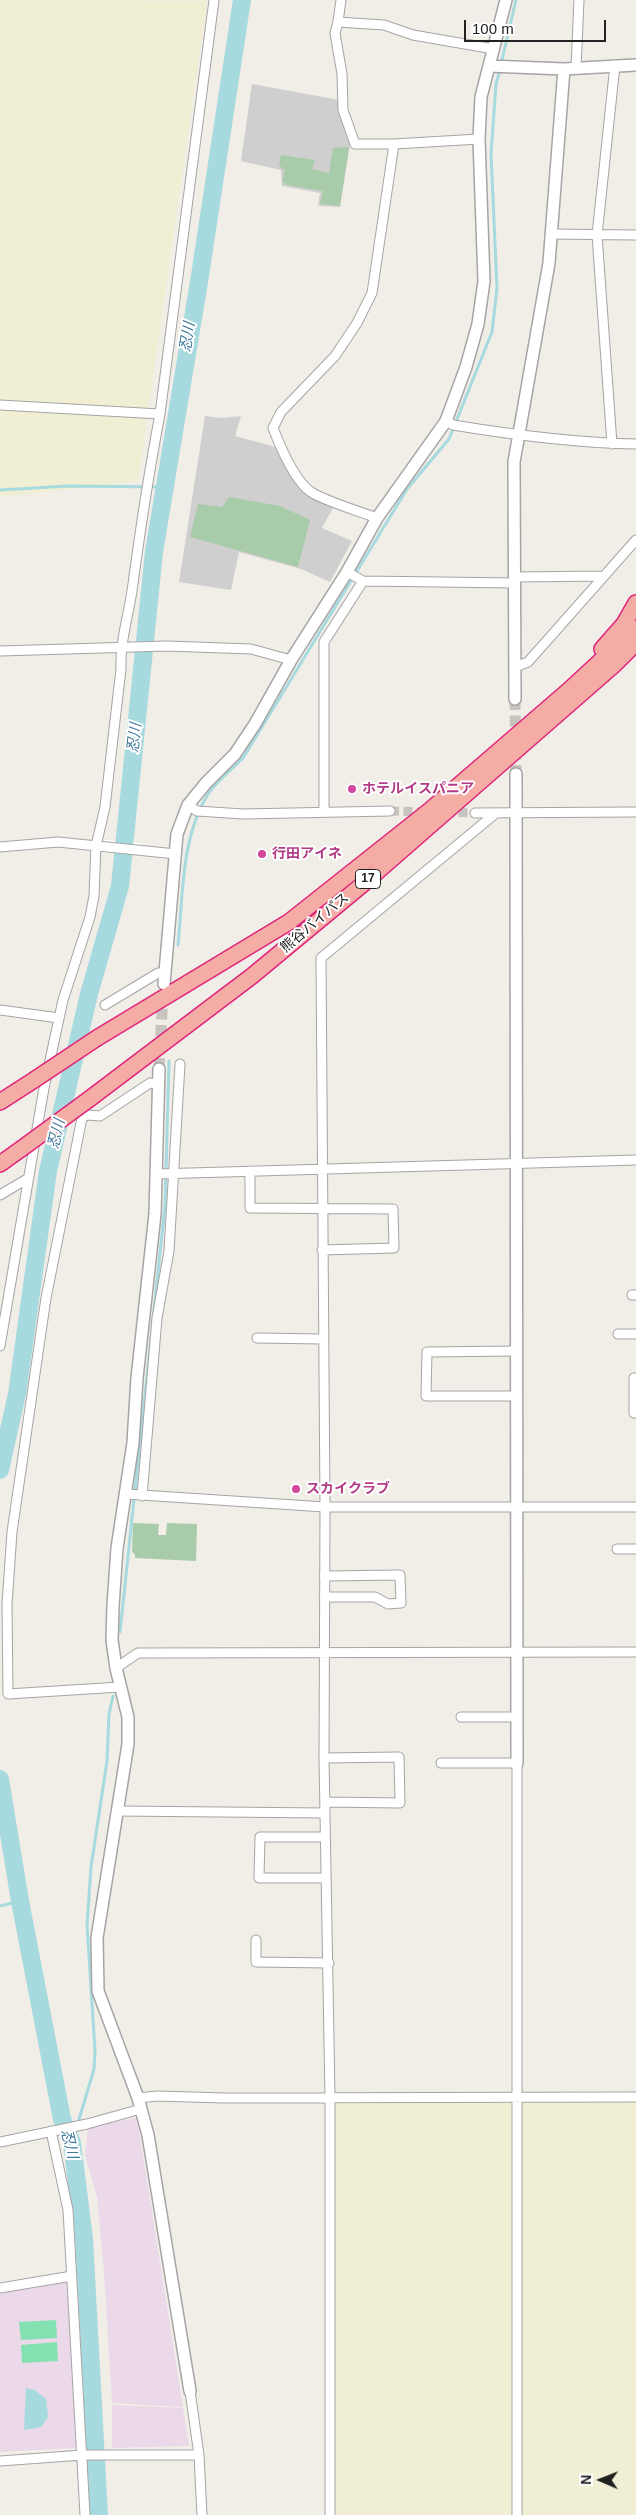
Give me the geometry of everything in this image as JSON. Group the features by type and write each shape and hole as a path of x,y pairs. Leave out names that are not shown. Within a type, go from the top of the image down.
{"highway":[{"path":"568,691 624,624 636,603"},
{"name":"熊谷バイパス","path":"0,1102 97,1038 290,922 429,811 568,691 636,628"},
{"name":"熊谷バイパス","path":"0,1164 88,1100 267,964 563,709 636,643"}],"street":[{"path":"0,1346 27,1179 59,1018 90,917 94,896 124,646 147,481 160,414 214,0"},
{"path":"341,0 335,33 342,74 343,110 355,144 394,144 479,139"},
{"path":"164,978 181,819 193,808 206,783 235,754 255,724 290,660 348,573 377,518 446,421 466,367 482,304 484,281 479,139 481,97 494,66 494,49 506,0"},
{"path":"516,699 514,462 517,435 544,298 579,0"},
{"path":"338,22 384,25 413,35 494,49"},
{"path":"612,444 597,235 615,65"},
{"path":"494,66 570,68 636,65"},
{"path":"377,518 311,491 295,472 273,428 281,412 335,356 357,323 372,293 394,144"},
{"path":"551,234 636,235"},
{"path":"0,405 160,414"},
{"path":"446,421 453,425 517,435 612,444 636,444"},
{"path":"515,667 528,662 636,540"},
{"path":"348,573 361,580 515,580 604,576"},
{"path":"324,812 324,642 361,580"},
{"path":"0,650 124,646 251,649 290,660"},
{"path":"516,774 517,2515"},
{"path":"193,808 243,814 390,811"},
{"path":"475,812 636,812"},
{"path":"330,2515 330,2098 324,1758 325,1507 321,1169 321,958 496,813"},
{"path":"0,847 58,842 176,854"},
{"path":"105,1005 158,973 164,978"},
{"path":"0,1010 59,1018"},
{"path":"180,1064 165,1174 155,1214 127,1494 117,1548 112,1640 116,1668 128,1717 128,1735 97,1938 98,1991 140,2104 154,2169 199,2455 202,2515"},
{"path":"141,1496 157,1318 169,1251 158,1084 159,1069"},
{"path":"120,1687 4,1694 7,1604 12,1532 46,1298 82,1118 87,1115 100,1116 150,1083 158,1084"},
{"path":"165,1174 636,1160"},
{"path":"250,1171 250,1208 393,1209 394,1248 322,1250"},
{"path":"0,1195 27,1179"},
{"path":"618,1334 636,1334"},
{"path":"258,1338 323,1339"},
{"path":"515,1351 427,1352 426,1396 515,1396"},
{"path":"636,1378 634,1378 634,1413 636,1413"},
{"path":"127,1494 325,1507 636,1507"},
{"path":"617,1549 636,1549"},
{"path":"324,1576 400,1575 401,1602 388,1604 375,1597 324,1597"},
{"path":"116,1668 138,1653 636,1652"},
{"path":"461,1717 517,1717"},
{"path":"324,1758 399,1757 400,1803 325,1802"},
{"path":"442,1763 517,1763"},
{"path":"117,1811 325,1813"},
{"path":"326,1837 260,1837 259,1878 326,1878"},
{"path":"256,1940 256,1962 329,1963"},
{"path":"0,2142 87,2124 158,2096 330,2098 636,2097"},
{"path":"54,2130 68,2210 86,2455 85,2515"},
{"path":"0,2288 72,2276"},
{"path":"0,2461 86,2455 199,2455"}],"shaded area":[{"path":"252,84 339,100 350,144 340,207 318,206 320,193 282,186 281,170 241,161"},
{"path":"205,416 221,418 241,416 235,436 275,447 303,490 335,504 322,528 352,541 330,582 301,569 239,552 231,590 179,582"},
{"path":"137,2118 183,2407 112,2403 104,2271 97,2197 85,2155 88,2127"},
{"path":"68,2281 77,2448 0,2452 0,2291"},
{"path":"112,2405 183,2408 189,2446 112,2448"}],"green space":[{"path":"0,0 207,1 138,481 0,497"},
{"path":"349,147 340,206 320,204 323,191 286,185 282,181 285,171 279,165 281,155 315,160 312,169 329,173 333,148"},
{"path":"229,497 280,506 310,520 298,567 190,537 198,504 222,507"},
{"path":"133,1523 159,1524 158,1535 166,1535 167,1523 197,1524 196,1561 135,1558 135,1554 132,1552"},
{"path":"636,2100 636,2515 334,2515 333,2102"},
{"path":"56,2320 57,2338 21,2340 19,2322"},
{"path":"57,2342 58,2361 22,2363 21,2345"}],"water":[{"path":"26,2388 35,2390 46,2399 48,2417 41,2427 24,2430"}],"pier":[{"path":"104,840 141,843 140,855 103,853"}],"waterway":[{"name":"忍川","path":"0,1470 17,1394 48,1171 89,994 120,886 154,552 199,282 242,0"},
{"path":"501,64 516,0"},
{"path":"178,945 185,867 188,848 199,811 212,789 243,758 407,489 449,439 492,332 497,288 491,154 496,84 500,70"},
{"path":"0,490 68,486 165,487"},
{"path":"120,1632 165,1206 169,1061"},
{"path":"72,2143 94,2069 95,2050 87,1925 91,1867 107,1761 109,1714 113,1696"},
{"name":"忍川","path":"0,1779 20,1901 62,2119 72,2143 84,2239 99,2515"},
{"path":"0,1906 20,1901"}],"tunnel":[{"path":"515,699 516,774"},
{"path":"390,811 427,812"},
{"path":"445,812 475,813"},
{"path":"159,1069 163,993"}],"place":[{"name":"ホテルイスパニア","path":"352,789"},
{"name":"行田アイネ","path":"262,854"},
{"name":"スカイクラブ","path":"296,1489"}]}
